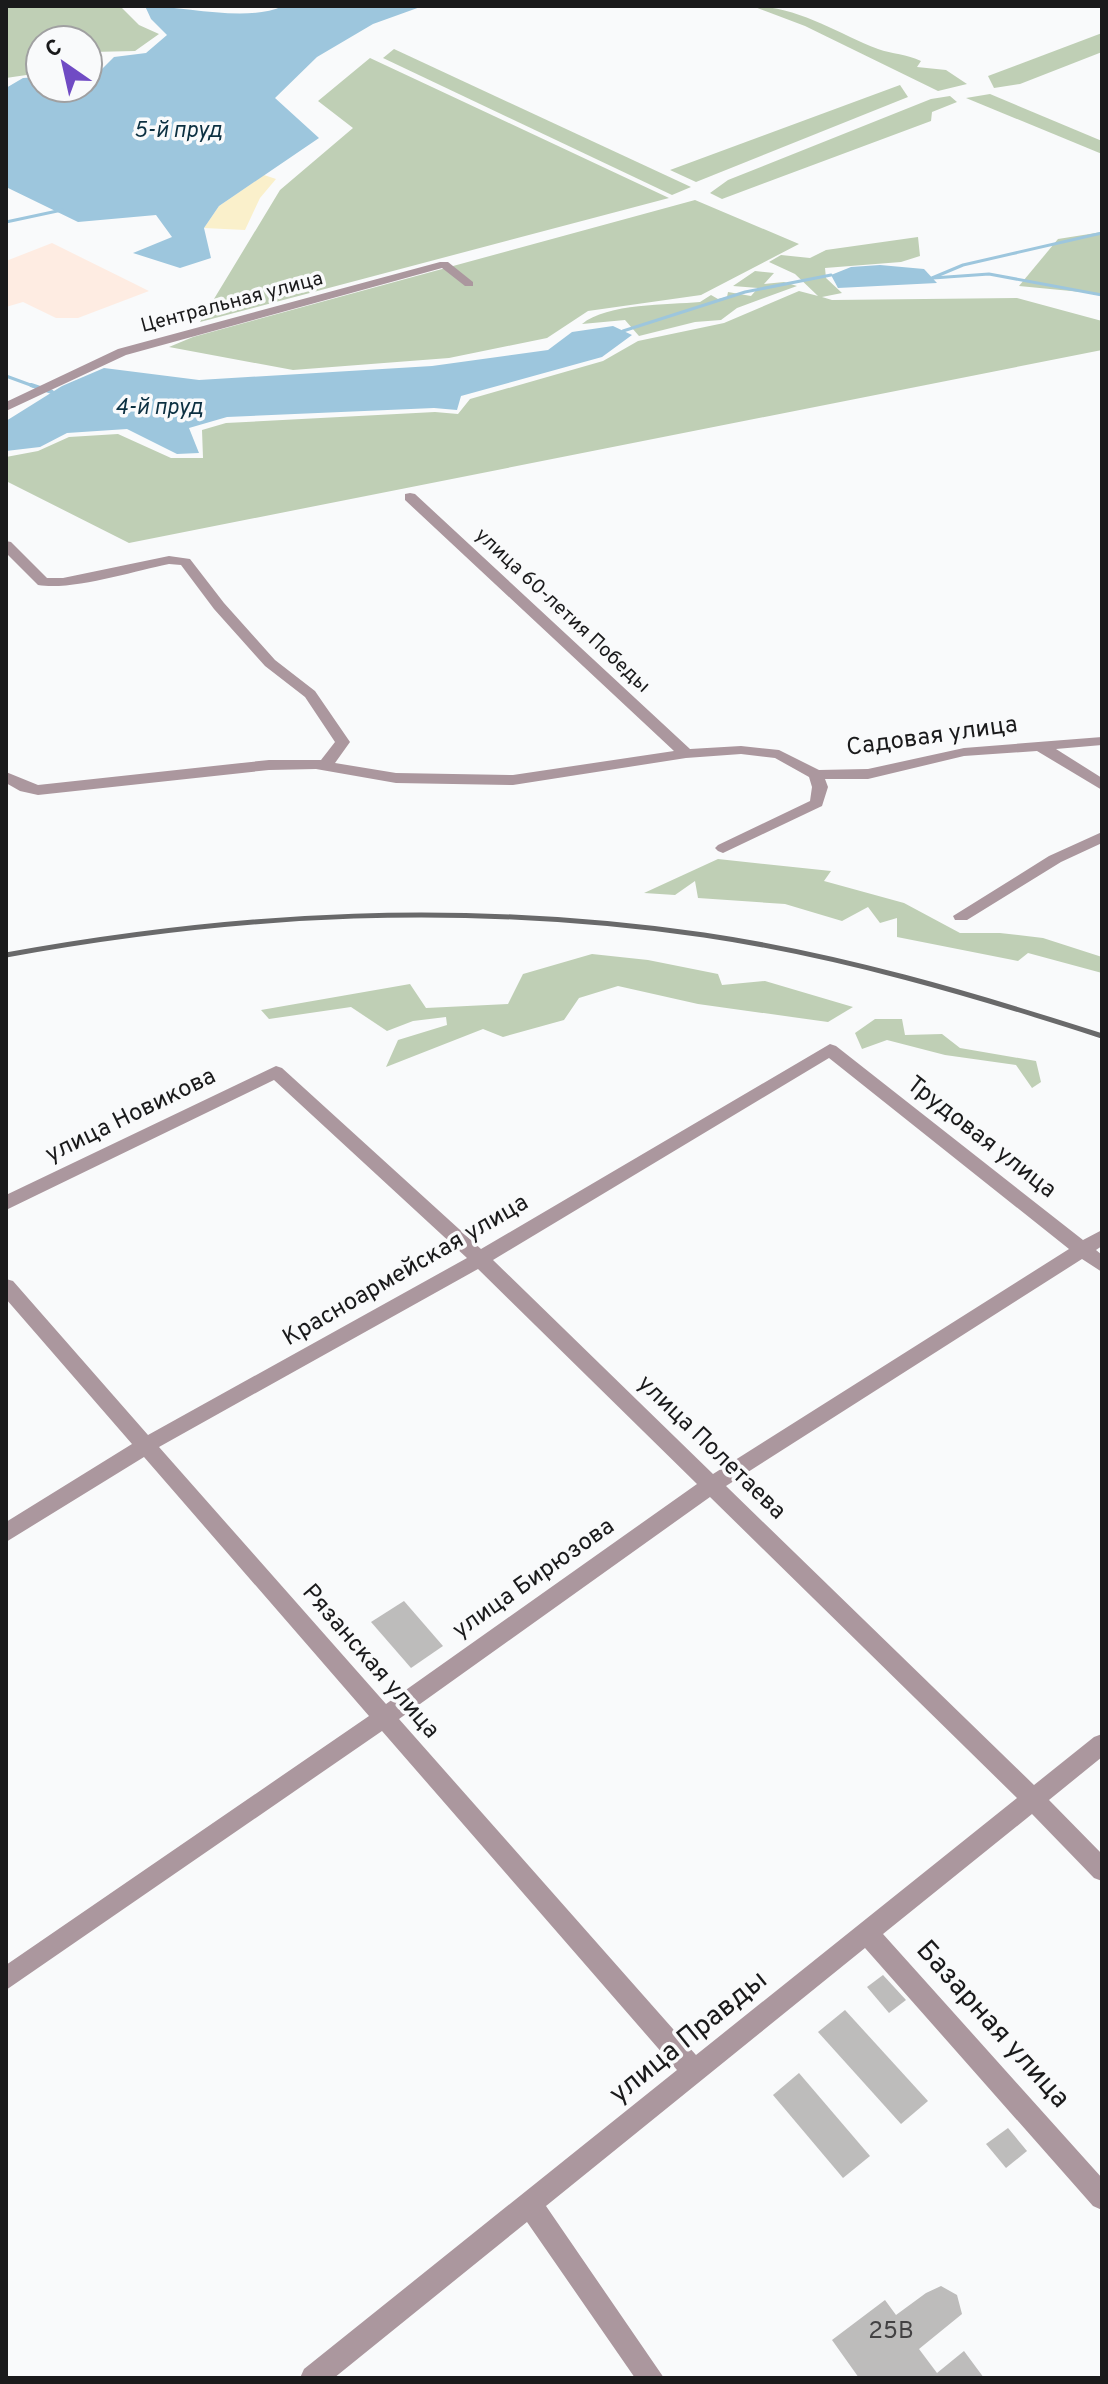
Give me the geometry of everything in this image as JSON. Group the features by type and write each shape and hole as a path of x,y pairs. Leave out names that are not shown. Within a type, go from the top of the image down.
{"street":[{"name":"Центральная улица","path":"6,407 122,352 436,266 444,264 469,284"},
{"name":"улица 60-летия Победы","path":"410,497 686,754"},
{"path":"6,545 43,582 63,582 169,560 185,562 270,663 310,694 335,729 343,742 325,765"},
{"name":"Садовая улица","path":"6,777 25,788 38,790 269,765 325,765 396,778 513,780 686,754 741,750 779,754 816,775 868,774 964,752 1102,741"},
{"path":"1042,747 1102,785"},
{"name":"Садовая улица","path":"723,848 817,803 820,787 816,775"},
{"path":"961,916 1055,859 1102,837"},
{"name":"Трудовая улица","path":"830,1050 1102,1265"},
{"name":"Красноармейская улица","path":"6,1533 145,1446 480,1259 830,1050"},
{"name":"улица Полетаева","path":"276,1072 480,1259 1102,1870"},
{"name":"улица Новикова","path":"6,1203 276,1072"},
{"name":"улица Бирюзова","path":"6,1979 385,1717 711,1485 1102,1237"},
{"name":"Рязанская улица","path":"6,1286 695,2073"},
{"name":"улица Правды","path":"313,2378 1102,1744"},
{"name":"Базарная улица","path":"867,1933 1102,2197"},
{"path":"530,2205 651,2378"}],"shaded area":[{"path":"52,243 149,291 78,318 56,318 23,302 6,307 6,261"}],"green space":[{"path":"8,6 120,6 139,25 159,34 135,51 104,52 104,24 24,24 24,75 6,78"},
{"path":"752,6 801,15 878,49 921,61 917,67 946,70 967,84 938,91 805,26"},
{"path":"1102,33 1102,52 1020,84 994,88 988,76"},
{"path":"394,49 691,187 672,195 383,58"},
{"path":"370,58 669,198 200,322 280,190 353,128 318,101"},
{"path":"900,85 908,97 696,182 670,170"},
{"path":"990,94 1102,141 1102,154 966,98"},
{"path":"950,96 957,102 932,112 931,121 722,199 710,193 728,180 931,99"},
{"path":"695,200 799,244 701,295 588,311 547,338 449,358 293,370 169,347 193,337"},
{"path":"1102,232 1102,294 1019,286 1058,239"},
{"path":"918,237 920,256 901,262 825,268 826,278 842,293 822,297 832,300 1017,298 1102,321 1102,350 129,543 6,481 6,457 38,451 69,437 118,434 171,458 203,458 202,430 226,423 435,412 458,414 470,399 603,361 638,341 724,323 799,291 818,296 795,274 769,262 781,255 810,258 826,250"},
{"path":"755,271 774,273 764,284 784,282 797,286 737,308 721,320 695,322 639,336 625,320 582,324 606,312 622,309 700,302 711,295 718,299 727,297 728,292 751,296 758,288 733,286"},
{"path":"718,859 831,871 824,881 904,903 960,933 1000,933 1043,938 1102,957 1102,973 1028,953 1018,961 897,937 897,918 880,923 868,907 842,921 785,904 698,898 695,881 675,895 644,893"},
{"path":"592,954 648,960 718,974 722,985 765,981 853,1007 828,1022 698,1004 618,986 579,998 564,1020 503,1037 483,1029 386,1067 398,1040 447,1025 446,1017 413,1021 387,1031 351,1007 269,1019 261,1010 410,984 426,1008 508,1004 523,974"},
{"path":"875,1019 902,1019 905,1035 942,1034 960,1048 1036,1061 1041,1082 1032,1088 1016,1065 945,1055 887,1040 862,1049 855,1033"}],"sand":[{"path":"264,175 276,179 260,198 245,230 204,228 219,206"}],"water":[{"name":"5-й пруд","path":"145,6 252,13 283,6 423,6 373,24 317,57 275,98 319,138 219,206 204,228 211,258 180,268 133,253 172,237 156,215 78,222 6,187 6,88 24,78 24,104 104,104 104,67 114,57 146,53 167,35 151,19"},
{"path":"880,265 924,269 937,283 838,288 831,275 851,267"},
{"name":"4-й пруд","path":"613,326 632,335 602,357 461,396 457,410 434,408 227,417 189,428 199,453 177,454 127,429 67,433 40,447 6,451 6,421 62,386 104,368 199,380 432,366 548,350 572,332"}],"building":[{"path":"404,1601 443,1646 411,1668 371,1622"},
{"path":"883,1975 906,2000 889,2013 867,1987"},
{"path":"845,2010 928,2101 901,2124 818,2032"},
{"path":"799,2073 870,2156 843,2178 773,2095"},
{"path":"1008,2128 1027,2151 1006,2168 986,2144"},
{"path":"941,2286 957,2295 962,2314 919,2349 937,2373 964,2351 984,2378 859,2378 832,2340 885,2300 896,2315"}],"waterway":[{"path":"6,222 62,210"},
{"path":"932,278 963,265 1102,233"},
{"path":"933,278 989,274 1102,295"},
{"path":"623,331 745,292 831,275"},
{"path":"6,376 36,387"},
{"path":"31,385 52,392"}],"railway":[{"path":"6,955 181,929 354,916 440,915 615,924 704,935 805,953 955,991 1102,1036"}]}
